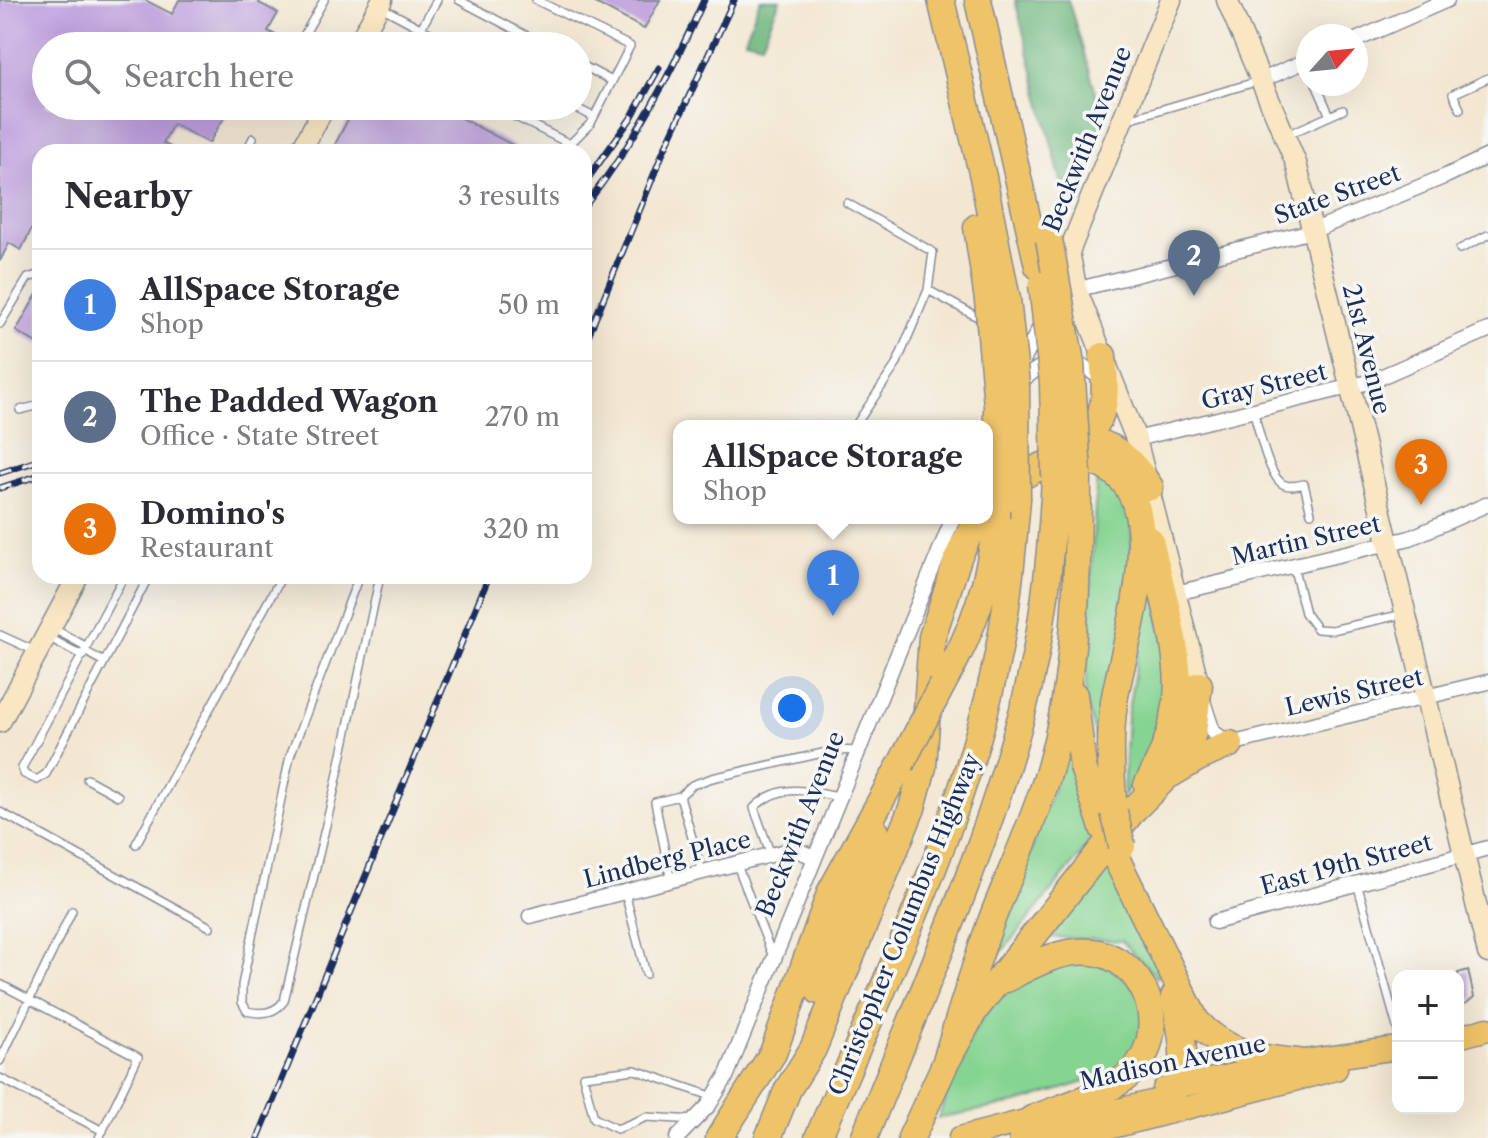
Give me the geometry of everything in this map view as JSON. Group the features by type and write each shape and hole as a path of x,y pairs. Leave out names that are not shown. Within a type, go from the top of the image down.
{"highway":[{"name":"Christopher Columbus Highway","path":"864,1138 977,853 1018,730 1067,475 1038,266 978,0"},
{"name":"Christopher Columbus Highway","path":"818,1138 932,867 970,762 994,676 1011,578 1017,499 1016,384 997,299 995,230 943,11"},
{"path":"1014,152 1059,245 1071,363 1067,475 1077,562 1072,651 1076,719 1083,767 1118,830"},
{"path":"993,427 997,406 997,299"},
{"path":"1082,440 1100,418 1106,384 1103,356"},
{"path":"993,482 1028,456 1062,443 1101,441 1118,451 1143,495 1178,682 1175,713 1167,742 1118,830"},
{"path":"993,500 1029,471 1054,461 1066,460 1086,460 1109,470 1143,495"},
{"path":"1143,495 1139,583 1114,702 1109,760 1118,830 1143,910 1167,966 1196,1021 1209,1035 1244,1054 1298,1062"},
{"path":"788,1089 813,1049 912,808 923,767 932,637 943,599 974,524"},
{"path":"719,1138 773,1053 831,891 966,640 983,596 994,544 980,524"},
{"path":"945,1064 971,978 1049,770 1072,651"},
{"path":"911,1138 945,1064 974,1011 1118,830 1184,754 1193,733 1199,685"},
{"path":"1165,778 1198,758 1230,744"},
{"path":"768,1138 788,1089 800,1045 901,764"},
{"path":"999,982 1063,954 1099,953 1113,958 1134,975 1151,1007 1151,1033 1146,1050 1132,1071 1027,1129 1027,1134 1160,1102 1171,1096 1179,1085 1182,1050 1179,1019 1167,966"}],"main road":[{"path":"1464,1035 1488,1029"},
{"name":"Madison Avenue","path":"1179,1085 1298,1062 1392,1051"},
{"name":"Madison Avenue","path":"1070,1138 1392,1052"},
{"path":"960,1138 1027,1129"}],"street":[{"name":"Beckwith Avenue","path":"1171,0 1123,121 1059,245 1066,292 1103,356 1136,439 1143,495 1176,593 1213,732 1230,744"},
{"name":"21st Avenue","path":"1227,0 1296,163 1488,953"},
{"path":"1368,35 1447,0"},
{"path":"364,32 380,3"},
{"path":"1262,80 1296,66"},
{"path":"304,144 317,120"},
{"name":"State Street","path":"1066,292 1312,231 1488,156"},
{"path":"993,423 1028,352 1066,292"},
{"name":"Gray Street","path":"1136,439 1369,382 1488,330"},
{"path":"1006,396 1036,367 1060,359 1089,368 1106,384"},
{"name":"Martin Street","path":"1176,593 1410,538 1488,504"},
{"name":"Beckwith Avenue","path":"677,1138 696,1121 726,1077 857,751 973,524"},
{"path":"0,722 74,584"},
{"name":"Lewis Street","path":"1230,744 1488,682"},
{"name":"East 19th Street","path":"1215,922 1488,848"},
{"name":"Lindberg Place","path":"530,916 794,849 814,857"}],"lane":[{"path":"306,32 324,0"},
{"path":"419,32 437,0"},
{"path":"459,0 520,32"},
{"path":"536,0 630,46 592,119"},
{"path":"380,3 427,32"},
{"path":"592,70 612,81"},
{"path":"1460,109 1453,94 1488,78"},
{"path":"1123,121 1262,80"},
{"path":"1321,96 1330,116"},
{"path":"1286,136 1343,110"},
{"path":"522,120 570,144 591,120"},
{"path":"250,144 253,138"},
{"path":"847,203 933,252 928,290 896,365 860,420"},
{"path":"1460,249 1488,235"},
{"path":"0,324 28,278 32,277"},
{"path":"928,290 985,320 1028,352"},
{"path":"20,410 32,407"},
{"path":"1253,410 1266,454 1278,479 1286,485 1304,484 1311,513"},
{"path":"1293,565 1305,613 1317,629 1332,630 1405,614"},
{"path":"120,584 22,768 24,774 37,780 46,774 145,584"},
{"path":"136,844 278,584"},
{"path":"356,584 290,756 242,985 242,1002 247,1011 257,1014 279,1007 284,1001 335,787 378,584"},
{"path":"0,635 45,638 85,651 104,662"},
{"path":"671,881 655,802 680,796 692,785 712,778 836,750 857,751"},
{"path":"87,779 118,796"},
{"path":"771,855 755,816 754,808 760,801 794,789 838,797"},
{"path":"680,796 702,872"},
{"path":"0,812 210,927"},
{"path":"736,863 774,959"},
{"path":"1357,883 1392,1009"},
{"path":"625,893 646,974"},
{"path":"0,1061 72,911"},
{"path":"0,984 138,1057 101,1134 0,1078"},
{"path":"696,1121 647,1117 617,1129 594,1118 583,1076 635,1070 715,1097"}],"green space":[{"path":"760,0 780,0 762,43 745,39"},
{"path":"1015,0 1068,0 1104,119 1067,205"},
{"path":"1097,468 1131,503 1132,574 1104,767 1085,696"},
{"path":"1151,571 1174,692 1161,738 1123,796 1127,718"},
{"path":"1073,732 1099,832 991,965"},
{"path":"1107,863 1163,971 1157,978 1122,941 1051,937"},
{"path":"1098,959 1139,990 1148,1034 1114,1073 1017,1103 938,1118 973,1034 999,997 1016,982 1043,968"}],"building":[{"path":"0,0 145,0 172,14 179,0 259,0 259,3 278,13 270,32 32,32 32,120 223,120 209,143 173,124 165,144 32,144 32,228 21,250 9,243 0,261"},
{"path":"590,0 660,0 644,29"},
{"path":"348,120 465,120 511,144 335,144"},
{"path":"32,303 32,340 16,331"},
{"path":"1468,970 1474,997 1464,1004 1464,971"}],"railway":[{"path":"592,196 650,108 704,0"},
{"path":"592,326 664,150 734,0"},
{"path":"592,173 631,118 659,68"},
{"path":"0,473 32,463"},
{"path":"0,488 32,478"},
{"path":"258,1138 486,584"}],"place":[{"name":"The Padded Wagon","path":"1194,296"},
{"name":"Domino's","path":"1421,505"},
{"name":"AllSpace Storage","path":"833,616"}]}
